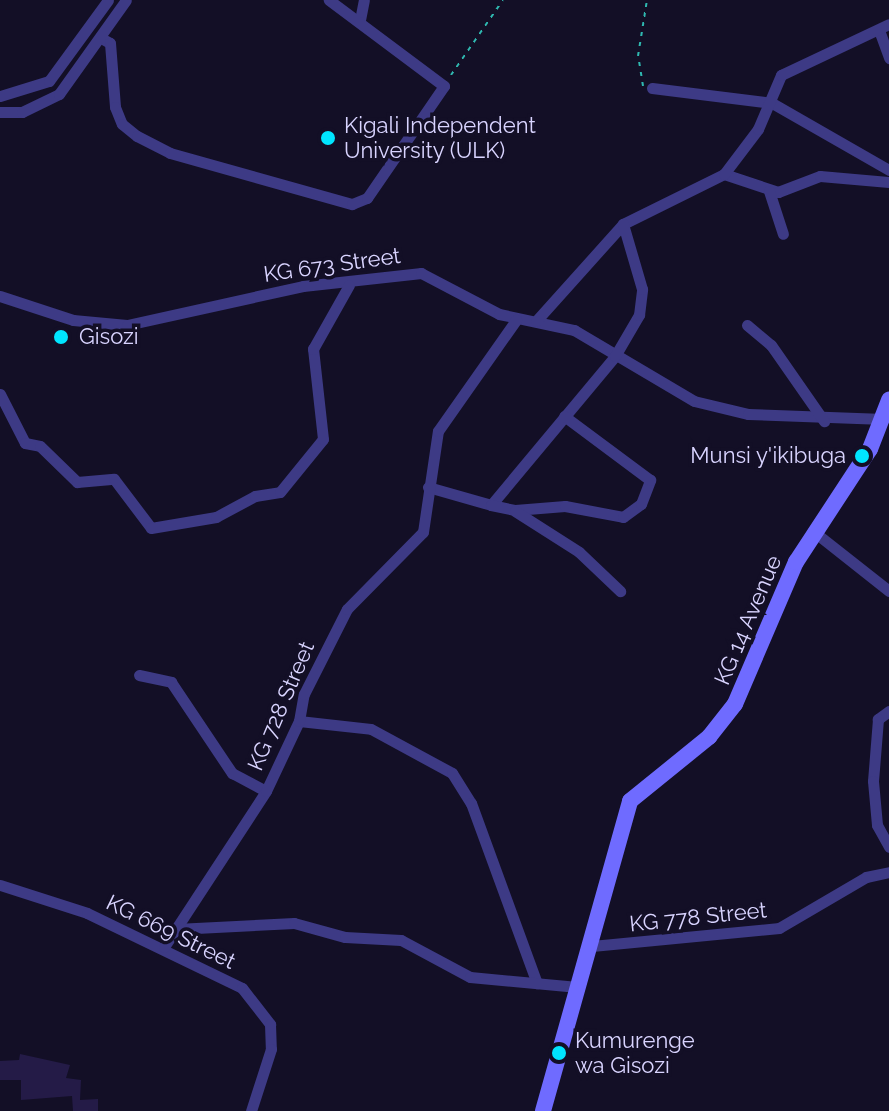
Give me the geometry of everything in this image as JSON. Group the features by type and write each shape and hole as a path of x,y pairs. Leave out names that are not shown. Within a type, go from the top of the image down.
{"main road":[{"name":"KG 14 Avenue","path":"543,1111 592,946 630,801 709,737 735,704 813,531 884,419 889,400"}],"street":[{"path":"0,96 49,81 108,0"},
{"path":"0,112 22,112 59,94 126,0"},
{"path":"101,38 110,43 115,107 122,124 137,136 170,153 338,203 367,198 444,86 360,20 329,0"},
{"path":"360,20 364,0"},
{"path":"536,321 623,224 724,174 772,103 781,75 884,27 889,58"},
{"path":"652,88 772,103 889,170"},
{"path":"724,174 769,191 789,191 820,176 889,182"},
{"path":"769,191 783,234"},
{"path":"491,505 615,356 639,315 642,289 623,224"},
{"name":"KG 673 Street","path":"0,296 73,320 127,325 303,286 349,285 421,273 516,320 536,321 574,330 694,401 824,421 884,419"},
{"path":"0,394 25,443 40,446 77,482 114,479 151,528 216,517 255,496 280,492 323,439 313,349 349,285"},
{"name":"KG 728 Street","path":"164,947 266,791 299,721 304,694 347,609 423,532 431,451 448,411 516,320"},
{"path":"747,325 788,366 824,421"},
{"path":"428,487 515,510 565,506 623,517 652,488 650,480 564,416"},
{"path":"515,510 579,552 620,591"},
{"path":"813,531 889,591"},
{"path":"139,675 171,682 232,773 266,791"},
{"path":"889,711 878,719 873,781 877,825 889,847"},
{"path":"299,721 371,729 452,773 471,803 537,983"},
{"name":"KG 778 Street","path":"592,946 779,928 866,877 889,872"},
{"name":"KG 669 Street","path":"0,885 164,947 242,988 270,1024 271,1049 251,1111"},
{"path":"176,929 294,923 345,937 401,940 470,977 578,987"}],"path":[{"path":"444,86 503,0"},
{"path":"647,0 638,56 641,85 652,88"}],"building":[{"path":"20,1054 70,1065 66,1078 81,1080 80,1100 98,1099 98,1111 73,1111 72,1096 21,1100 21,1080 0,1080 0,1061 19,1060"}],"place":[{"name":"Kigali Independent University (ULK)","path":"328,138"},
{"name":"Gisozi","path":"61,337"},
{"name":"Munsi y'ikibuga","path":"862,456"},
{"name":"Kumurenge wa Gisozi","path":"559,1053"}]}
